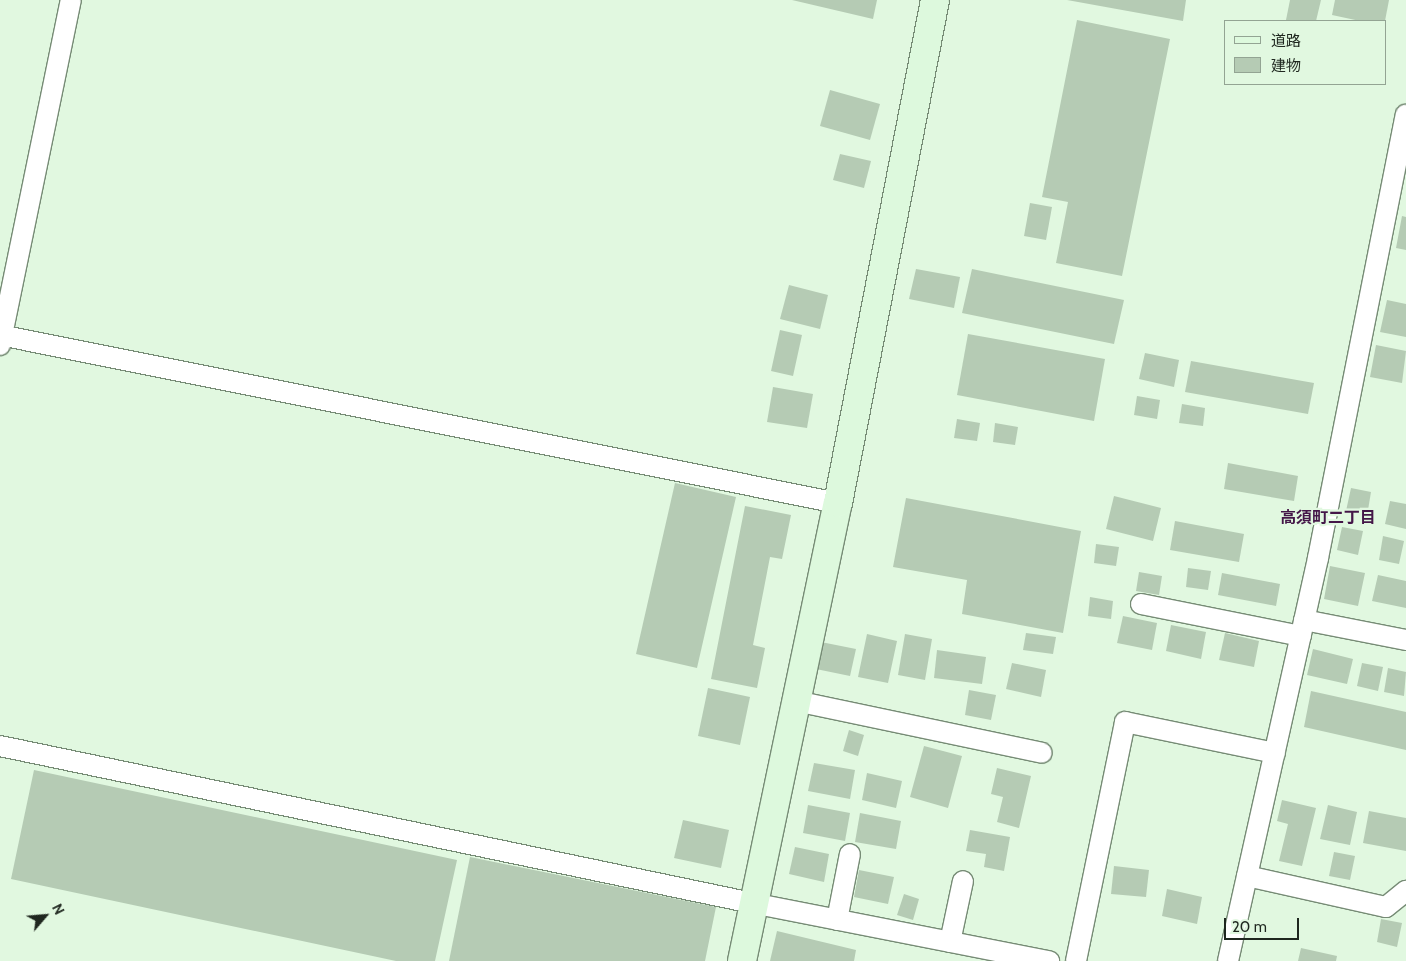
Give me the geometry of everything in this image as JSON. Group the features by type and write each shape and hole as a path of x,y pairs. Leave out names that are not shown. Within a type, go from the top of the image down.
{"street":[{"path":"71,0 1,339 838,503"},
{"path":"742,961 752,903 838,503 935,0"},
{"path":"1228,961 1302,628 1406,115"},
{"path":"1141,604 1302,628 1406,640"},
{"path":"796,701 1042,753"},
{"path":"1076,961 1125,722 1275,752"},
{"path":"0,746 752,903 1049,961"},
{"path":"837,920 850,854"},
{"path":"1247,876 1386,907 1406,891"},
{"path":"950,942 962,881"}],"building":[{"path":"792,0 877,0 873,19"},
{"path":"1067,0 1186,0 1183,21"},
{"path":"1290,0 1321,0 1316,20 1286,20"},
{"path":"1335,0 1389,0 1385,20 1355,20 1332,15"},
{"path":"1077,20 1170,39 1122,276 1056,263 1068,202 1042,197"},
{"path":"830,90 880,104 870,140 820,126"},
{"path":"840,154 871,161 864,188 833,180"},
{"path":"1030,203 1052,207 1046,240 1024,236"},
{"path":"1402,216 1406,217 1406,250 1396,248"},
{"path":"916,269 960,277 954,308 909,299"},
{"path":"972,269 1124,300 1114,344 962,313"},
{"path":"789,285 828,295 820,329 780,319"},
{"path":"1387,300 1406,304 1406,337 1380,332"},
{"path":"780,330 802,335 793,376 771,371"},
{"path":"968,334 1105,359 1094,421 957,395"},
{"path":"1376,345 1406,351 1402,383 1370,377"},
{"path":"1145,353 1179,360 1174,387 1139,379"},
{"path":"1191,361 1314,383 1308,414 1185,392"},
{"path":"773,387 813,394 807,428 767,422"},
{"path":"1137,396 1160,400 1157,419 1134,415"},
{"path":"1182,404 1205,408 1203,426 1179,423"},
{"path":"957,419 980,423 977,441 954,438"},
{"path":"995,423 1018,427 1015,445 993,442"},
{"path":"1228,463 1298,476 1294,501 1224,489"},
{"path":"675,483 736,497 697,668 636,654"},
{"path":"1351,488 1371,492 1367,516 1346,511"},
{"path":"1114,496 1161,508 1153,541 1106,529"},
{"path":"906,498 1081,531 1063,633 962,614 967,580 893,567"},
{"path":"1390,501 1406,504 1406,529 1385,524"},
{"path":"745,506 791,515 782,559 770,557 753,645 765,648 757,688 711,679"},
{"path":"1175,521 1244,534 1239,562 1170,550"},
{"path":"1342,527 1363,531 1358,555 1337,550"},
{"path":"1383,536 1404,541 1399,564 1379,560"},
{"path":"1096,544 1119,547 1116,566 1094,563"},
{"path":"1330,566 1365,573 1358,606 1324,599"},
{"path":"1188,568 1211,571 1208,590 1186,587"},
{"path":"1139,572 1162,576 1159,595 1136,591"},
{"path":"1222,573 1280,584 1276,606 1218,595"},
{"path":"1378,575 1406,581 1406,608 1372,601"},
{"path":"1090,597 1113,601 1111,619 1088,616"},
{"path":"1123,616 1157,623 1152,650 1117,643"},
{"path":"1171,625 1206,632 1201,659 1166,651"},
{"path":"1026,633 1056,637 1053,654 1023,650"},
{"path":"1225,633 1259,641 1254,667 1219,660"},
{"path":"867,634 897,641 888,683 858,677"},
{"path":"905,634 932,639 925,680 898,675"},
{"path":"821,642 856,649 850,676 816,669"},
{"path":"1313,649 1353,659 1347,684 1307,675"},
{"path":"937,650 986,657 982,684 934,678"},
{"path":"1012,663 1046,670 1041,697 1006,689"},
{"path":"1362,663 1383,667 1378,691 1357,686"},
{"path":"1388,668 1406,672 1404,696 1384,692"},
{"path":"708,688 750,697 740,745 698,736"},
{"path":"969,690 996,695 991,720 965,715"},
{"path":"1311,691 1406,712 1406,750 1304,727"},
{"path":"849,730 864,735 858,756 843,751"},
{"path":"924,746 962,756 948,808 910,797"},
{"path":"814,763 855,770 850,799 808,791"},
{"path":"997,768 1031,776 1019,828 997,822 1003,797 991,794"},
{"path":"34,770 457,860 435,961 396,961 11,879"},
{"path":"867,773 902,781 896,808 862,800"},
{"path":"1282,800 1316,808 1302,866 1279,861 1288,824 1277,821"},
{"path":"808,805 850,813 845,841 803,833"},
{"path":"1328,805 1357,812 1350,845 1320,839"},
{"path":"1369,811 1406,818 1406,851 1363,843"},
{"path":"860,813 901,821 896,849 855,842"},
{"path":"683,820 729,830 721,868 674,858"},
{"path":"970,830 1010,837 1004,871 984,867 986,854 966,851"},
{"path":"795,847 829,854 824,882 789,874"},
{"path":"1334,852 1355,856 1350,880 1329,876"},
{"path":"470,857 716,907 705,961 449,961"},
{"path":"1114,866 1149,870 1146,897 1111,894"},
{"path":"859,870 894,877 888,904 854,897"},
{"path":"1167,889 1202,897 1197,924 1162,916"},
{"path":"904,894 919,899 913,920 897,915"},
{"path":"1381,919 1402,923 1397,947 1377,942"},
{"path":"777,931 856,950 854,961 770,961"},
{"path":"1301,948 1337,956 1336,961 1298,961"}],"district":[{"name":"高須町二丁目","path":"1328,518"}]}
